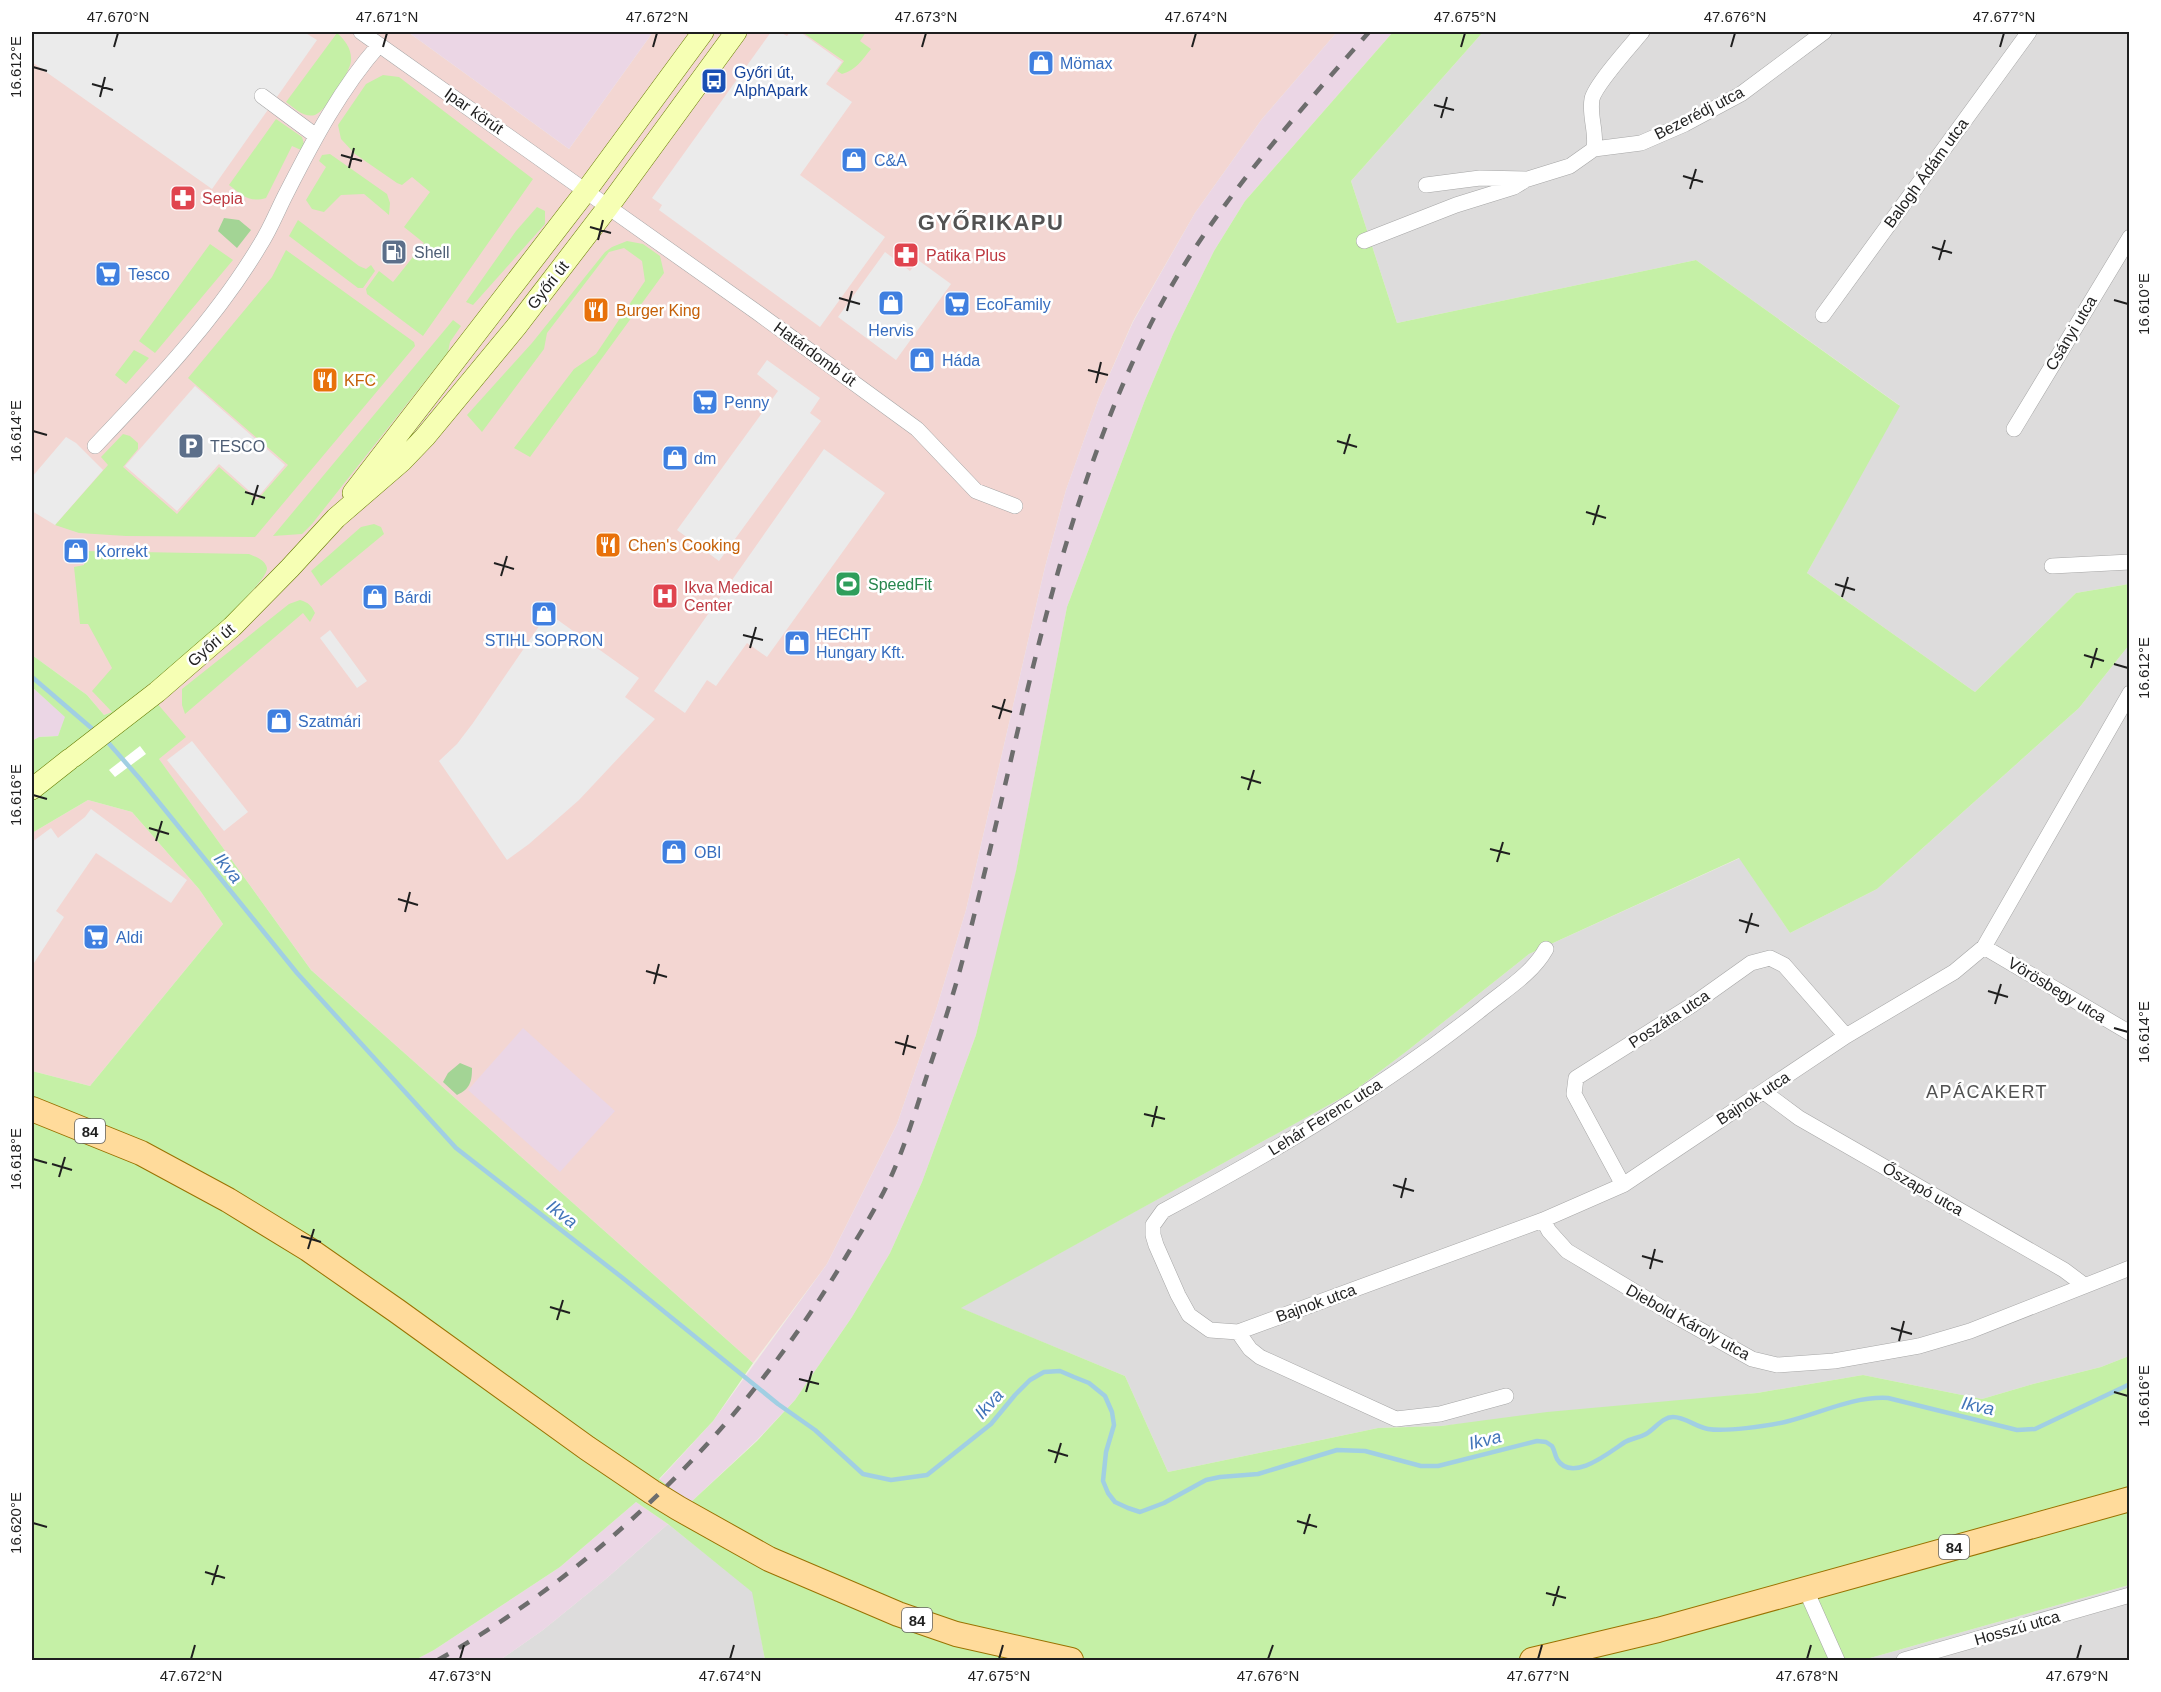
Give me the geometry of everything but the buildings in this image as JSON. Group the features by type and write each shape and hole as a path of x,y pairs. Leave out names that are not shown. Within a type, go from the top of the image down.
{"main road":[{"name":"Győri út","path":"336,518 362,479 586,191 703,32"},
{"name":"Győri út","path":"32,789 120,722 232,627 336,518 402,461 425,437 516,327 608,207 736,32"},
{"name":"84","path":"32,1109 141,1153 228,1200 308,1250 397,1311 586,1448 678,1508 770,1559 898,1614 927,1624 978,1639 1071,1660"},
{"name":"84","path":"1532,1660 1659,1630 2130,1499"}],"street":[{"name":"Ipar körút","path":"361,32 608,207"},
{"path":"1594,149 1596,137 1591,122 1593,96 1617,61 1642,32"},
{"name":"Bezerédj utca","path":"1364,241 1456,205 1570,166 1594,149 1641,143 1684,124 1741,93 1824,32"},
{"name":"Balogh Ádám utca","path":"1823,315 2029,32"},
{"path":"95,446 176,357 236,282 268,232 316,136 363,63 379,45"},
{"path":"262,96 316,136"},
{"name":"Bezerédj utca","path":"1426,185 1480,178 1528,179"},
{"name":"Határdomb út","path":"608,207 917,429 976,491 1015,506"},
{"name":"Csányi utca","path":"2014,429 2130,237"},
{"path":"2052,566 2130,562"},
{"name":"Bajnok utca","path":"1178,1295 1188,1315 1210,1330 1238,1332 1543,1220 1623,1185 1846,1036 1954,972 1984,947 2127,701"},
{"name":"Vörösbegy utca","path":"1984,947 2130,1033"},
{"name":"Lehár Ferenc utca","path":"1178,1295 1153,1234 1153,1226 1163,1211 1358,1099 1458,1028 1536,964 1546,949"},
{"name":"Poszáta utca","path":"1623,1185 1574,1094 1576,1078 1592,1066 1692,1005 1751,963 1770,958 1785,965 1846,1036"},
{"name":"Őszapó utca","path":"1764,1092 1799,1118 2064,1270 2084,1285"},
{"name":"Diebold Károly utca","path":"1543,1220 1549,1231 1567,1251 1671,1314 1752,1359 1777,1365 1834,1361 1919,1346 1971,1331 2130,1268"},
{"path":"1238,1332 1250,1349 1260,1357 1396,1419 1440,1414 1506,1396"},
{"path":"1805,1588 1837,1660"},
{"name":"Hosszú utca","path":"1904,1660 2130,1595"}],"shaded area":[{"path":"32,32 408,32 569,149 653,32 1337,32 1262,119 1195,213 1133,321 1099,398 1066,490 1045,567 966,910 936,1010 897,1124 827,1264 753,1363 311,970 158,758 113,712 104,715 87,695 32,655"},
{"path":"32,32 304,32 317,40 212,189 32,62"},
{"path":"408,32 653,32 569,149"},
{"path":"771,32 780,32 787,36 790,32 800,32 842,62 826,84 852,102 800,175 885,237 820,327 659,210 662,205 652,198"},
{"path":"1337,32 1393,32 1245,201 1214,251 1173,334 1145,400 1067,607 1016,872 1001,937 976,1035 922,1182 890,1253 852,1317 795,1400 757,1440 690,1503 659,1480 713,1421 827,1264 897,1124 936,1010 966,910 1045,567 1066,490 1099,398 1133,322 1195,213 1262,119"},
{"path":"1483,32 2129,32 2129,584 2076,593 1975,692 1807,573 1899,405 1696,260 1397,323 1351,181"},
{"path":"885,252 910,271 918,260 951,284 896,360 838,317"},
{"path":"767,360 820,398 810,413 821,421 719,561 677,530 778,391 757,374"},
{"path":"195,386 285,465 257,498 219,464 177,511 125,466"},
{"path":"66,437 76,443 103,470 55,525 32,511 32,477"},
{"path":"824,449 885,493 767,657 747,643 716,686 707,680 685,713 654,691"},
{"path":"548,613 639,678 625,697 655,719 579,800 507,860 439,761 457,744 473,723"},
{"path":"330,630 367,681 357,688 320,638"},
{"path":"2129,645 2129,1356 2101,1367 1982,1399 1863,1375 1757,1393 1441,1426 1378,1428 1168,1472 1125,1376 960,1308 1354,1091 1529,954 1740,858 1790,933 1877,889 2079,708"},
{"path":"32,687 66,717 58,736 39,737 32,741"},
{"path":"192,741 248,812 224,831 167,760"},
{"path":"88,800 132,812 199,889 223,924 90,1086 32,1071 32,833"},
{"path":"91,809 187,880 171,903 96,853 56,911 64,917 32,966 32,842 51,828 58,838 85,817"},
{"path":"523,1028 615,1111 560,1172 468,1090"},
{"path":"636,1502 668,1524 543,1630 500,1660 415,1660 434,1650 560,1567"},
{"path":"668,1524 753,1592 765,1660 500,1660 543,1630"},
{"path":"2129,1585 2129,1660 1863,1660"}],"green space":[{"path":"802,32 866,32 860,41 871,49 862,61 842,74 837,71 844,61"},
{"path":"1393,32 1483,32 1351,181 1397,323 1696,260 1900,406 1807,573 1975,692 2076,593 2129,584 2129,645 2079,708 1877,889 1790,933 1739,858 1529,954 1354,1091 961,1308 1125,1376 1168,1472 1378,1428 1441,1426 1547,1412 1757,1393 1863,1375 1982,1399 2101,1367 2129,1356 2129,1585 1863,1660 765,1660 752,1592 668,1524 636,1502 560,1567 434,1650 415,1660 32,1660 32,1071 90,1086 223,924 199,889 132,812 88,800 32,833 32,741 39,737 58,736 65,717 32,687 32,655 87,695 104,715 112,712 92,691 112,668 88,624 80,624 74,567 84,565 84,551 249,554 266,565 265,575 233,611 189,654 144,688 186,737 159,759 311,970 753,1363 713,1421 659,1479 690,1503 757,1441 795,1400 852,1317 890,1253 922,1182 976,1035 1016,871 1067,607 1145,400 1173,334 1214,251 1245,201"},
{"path":"337,33 349,49 350,66 337,91 320,112 311,116 303,114 286,102"},
{"path":"383,75 399,77 533,179 423,336 367,294 366,289 379,271 393,282 424,243 404,227 430,192 412,177 402,185 397,183 355,154 341,139 338,125 366,84"},
{"path":"276,119 302,137 304,144 301,150 292,146 266,198 250,199 229,185"},
{"path":"330,154 387,194 390,203 389,215 364,194 341,195 324,212 312,209 306,200 326,167 319,161 322,155"},
{"path":"537,207 545,211 545,224 473,305 466,302 516,231"},
{"path":"224,218 239,220 251,230 237,248 218,231"},
{"path":"298,220 359,266 366,269 371,265 375,271 363,288 358,288 289,236"},
{"path":"627,241 643,244 660,256 664,273 530,457 514,448 574,369 596,354 645,281 642,261 624,248 609,252 547,333 544,349 482,432 467,415 532,343 605,252"},
{"path":"210,244 233,260 155,353 139,341"},
{"path":"286,250 414,342 415,346 255,537 126,536 79,533 55,525 108,465 101,457 123,434 130,436 138,443 138,449 123,467 177,514 219,467 257,500 288,465 188,378 272,277"},
{"path":"453,320 461,326 450,342 448,352 312,524 302,534 273,536"},
{"path":"134,350 149,358 126,384 115,375"},
{"path":"374,524 381,527 384,534 321,586 311,571 361,527"},
{"path":"300,600 306,602 315,613 310,622 303,613 185,714 182,705 182,689 289,604"},
{"path":"460,1063 472,1068 467,1088 457,1095 443,1082 448,1073"}],"pier":[{"path":"140,746 146,754 115,777 109,770"}],"waterway":[{"name":"Ikva","path":"32,677 96,732"},
{"name":"Ikva","path":"105,739 297,973 456,1148 624,1279 778,1404 815,1430 863,1474 891,1480 927,1475 991,1424 1030,1380 1044,1372 1060,1371 1089,1383 1105,1396 1112,1412 1114,1425 1106,1452 1103,1481 1115,1502 1140,1512 1164,1503 1206,1480 1258,1474 1337,1450 1365,1451 1421,1466 1438,1466 1537,1441 1546,1442 1552,1446 1557,1459 1564,1466 1572,1468 1581,1467 1601,1458 1625,1442 1646,1434 1662,1421 1673,1417 1708,1429 1735,1429 1785,1422 1862,1400 1888,1398 2017,1430 2035,1429 2130,1384"}],"railway":[{"path":"438,1660 500,1622 559,1580 615,1534 669,1484 719,1431 765,1375 808,1316 875,1208 906,1139 955,989 1057,577 1080,498 1108,420 1141,344 1188,259 1215,219 1274,142 1369,32"}],"place":[{"name":"Mömax","path":"1041,63"},
{"name":"Győri út, AlphApark","path":"714,81"},
{"name":"C&A","path":"854,160"},
{"name":"Sepia","path":"183,198"},
{"name":"Shell","path":"394,252"},
{"name":"Patika Plus","path":"906,255"},
{"name":"Tesco","path":"108,274"},
{"name":"Hervis","path":"891,303"},
{"name":"EcoFamily","path":"957,304"},
{"name":"Burger King","path":"596,310"},
{"name":"Háda","path":"922,360"},
{"name":"KFC","path":"325,380"},
{"name":"Penny","path":"705,402"},
{"name":"TESCO","path":"191,446"},
{"name":"dm","path":"675,458"},
{"name":"Chen's Cooking","path":"608,545"},
{"name":"Korrekt","path":"76,551"},
{"name":"SpeedFit","path":"848,584"},
{"name":"Ikva Medical Center","path":"665,596"},
{"name":"Bárdi","path":"375,597"},
{"name":"STIHL SOPRON","path":"544,614"},
{"name":"HECHT Hungary Kft.","path":"797,643"},
{"name":"Szatmári","path":"279,721"},
{"name":"OBI","path":"674,852"},
{"name":"Aldi","path":"96,937"}],"district":[{"name":"GYŐRIKAPU","path":"991,222"},
{"name":"APÁCAKERT","path":"1987,1092"}]}
